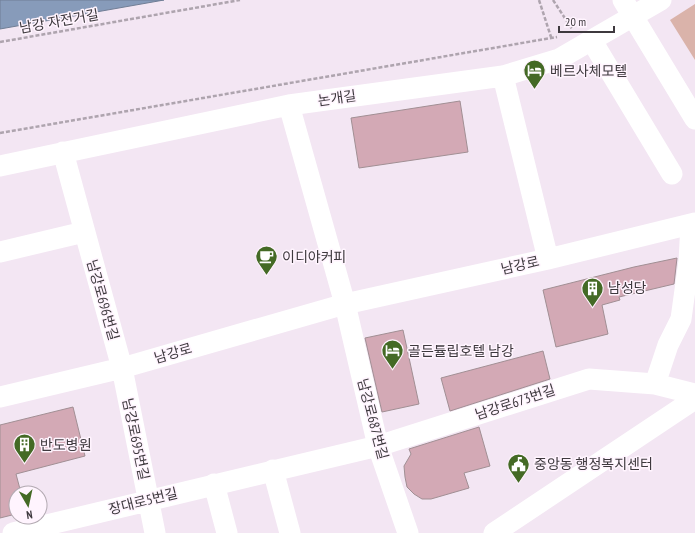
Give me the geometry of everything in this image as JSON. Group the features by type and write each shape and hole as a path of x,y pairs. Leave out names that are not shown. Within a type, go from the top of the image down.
{"street":[{"path":"623,0 640,31 695,119"},
{"name":"논개길","path":"0,166 289,105 504,76 559,59 661,0"},
{"path":"592,41 672,174"},
{"path":"504,76 548,259"},
{"path":"289,105 345,304"},
{"name":"남강로696번길","path":"63,152 122,368"},
{"path":"654,384 668,345 681,318 693,223"},
{"name":"남강로","path":"0,397 122,368 345,304 548,259 693,223"},
{"path":"0,252 84,232"},
{"name":"남강로687번길","path":"345,304 378,446 408,533"},
{"name":"남강로695번길","path":"122,368 149,499 154,533"},
{"name":"남강로673번길","path":"378,446 589,379 654,384 695,394"},
{"path":"494,533 695,399"},
{"name":"장대로5번길","path":"13,533 149,499 378,446"},
{"path":"273,470 290,533"},
{"path":"214,484 227,533"}],"path":[{"name":"남강 자전거길","path":"0,42 240,0"},
{"path":"539,0 559,59"},
{"path":"553,0 576,33 592,41"},
{"path":"0,133 560,36"}],"shaded area":[{"path":"695,4 695,60 670,20"}],"water":[{"path":"0,0 164,0 0,29"}],"building":[{"path":"460,101 468,152 359,168 351,118"},
{"path":"677,258 674,284 619,297 620,300 602,305 608,334 556,347 543,290 634,267"},
{"name":"골든튤립호텔 남강","path":"403,330 419,404 382,412 365,338"},
{"path":"543,351 550,379 450,411 441,378"},
{"name":"반도병원","path":"73,407 85,456 16,474 19,485 8,485 8,516 0,518 0,425"},
{"path":"479,427 490,466 464,473 469,488 431,499 422,499 407,487 404,466 411,454 409,449"}],"place":[{"name":"베르사체모텔","path":"535,90"},
{"name":"이디야커피","path":"267,276"},
{"name":"남성당","path":"592,308"},
{"name":"골든튤립호텔 남강","path":"392,370"},
{"name":"반도병원","path":"25,464"},
{"name":"중앙동 행정복지센터","path":"518,484"}]}
